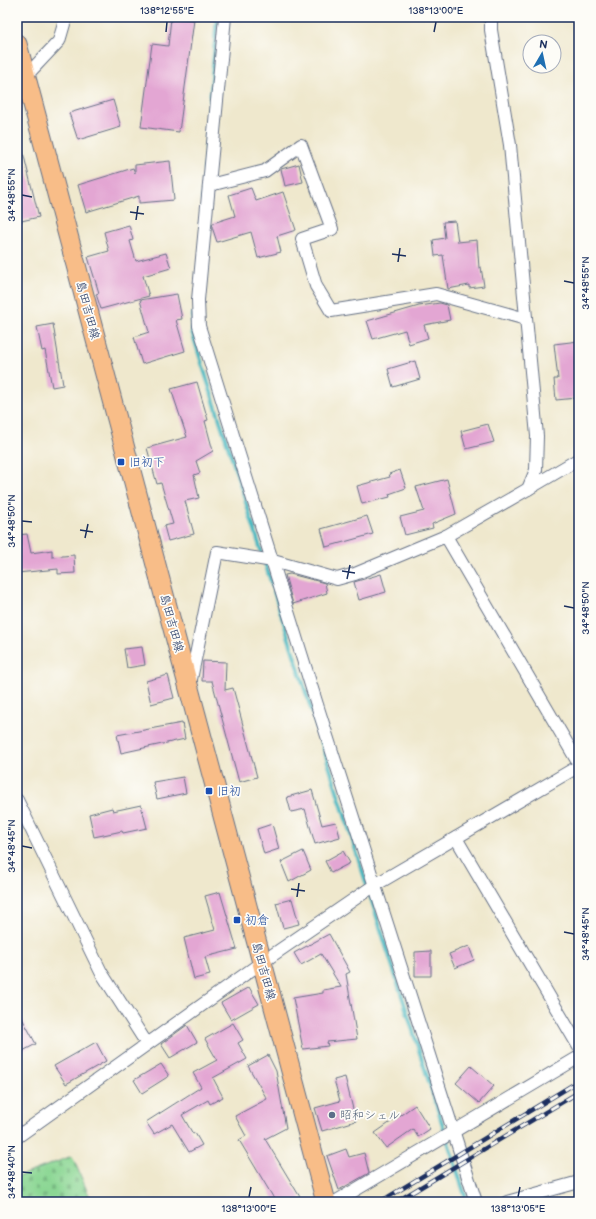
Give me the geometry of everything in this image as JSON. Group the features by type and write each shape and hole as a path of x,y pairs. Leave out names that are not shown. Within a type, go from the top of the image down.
{"main road":[{"name":"島田吉田線","path":"17,44 21,83 189,689 326,1202"}],"street":[{"path":"21,83 59,41 66,17"},
{"path":"225,17 198,300 199,326 476,1202"},
{"path":"491,17 491,30 510,145 537,436 536,470 528,488"},
{"path":"210,185 265,171 302,145 332,229 302,239 316,286 331,311 436,294 526,319"},
{"path":"189,689 217,552 273,561 337,579 376,566 446,536 579,459"},
{"path":"17,1137 22,1126 147,1044 375,884 579,765 446,536"},
{"path":"17,800 101,972 147,1044"},
{"path":"456,838 579,1047"},
{"path":"335,1202 579,1057"},
{"path":"507,1202 579,1182"}],"green space":[{"path":"72,1156 92,1202 17,1202 17,1177"}],"building":[{"path":"171,18 194,20 179,132 141,127 152,44 168,46"},
{"path":"113,100 121,127 78,140 69,113"},
{"path":"17,144 21,144 39,217 17,222"},
{"path":"170,161 174,200 139,203 139,196 86,212 78,185 133,168 135,173 135,165"},
{"path":"299,164 303,182 285,186 281,169"},
{"path":"251,188 256,201 283,192 296,230 277,236 281,252 258,258 251,232 217,242 212,227 213,223 235,216 229,195"},
{"path":"455,221 458,242 477,240 479,268 481,267 484,286 469,288 469,285 448,289 443,255 435,256 433,240 445,238 443,222"},
{"path":"129,225 133,240 130,241 136,261 166,253 171,268 143,276 149,296 101,309 96,294 99,293 88,257 109,251 104,232"},
{"path":"177,294 182,319 176,320 185,351 142,364 134,337 149,332 140,300"},
{"path":"440,303 447,305 450,320 424,325 428,338 409,344 405,330 373,339 367,321 419,306"},
{"path":"53,324 63,385 52,387 45,350 42,351 37,327"},
{"path":"579,341 579,362 575,363 577,398 556,400 554,379 558,379 554,344"},
{"path":"415,361 420,379 393,387 388,369"},
{"path":"197,382 208,420 205,421 213,451 196,461 200,473 194,475 199,498 185,501 194,534 168,541 164,526 173,524 161,483 157,484 147,448 187,437 171,389"},
{"path":"488,424 494,442 466,449 461,431"},
{"path":"400,470 406,488 389,494 390,497 362,504 357,486 390,477 389,474"},
{"path":"447,479 456,514 432,524 433,528 405,535 400,517 424,511 416,487"},
{"path":"367,516 373,534 326,547 321,529"},
{"path":"27,534 31,553 52,550 52,557 74,555 75,573 58,574 58,569 17,573 17,535"},
{"path":"290,574 325,583 327,593 293,604 285,575"},
{"path":"381,574 386,592 359,600 354,582"},
{"path":"142,647 145,665 127,668 124,649"},
{"path":"203,661 226,662 225,690 233,688 257,777 239,782 212,681 202,681"},
{"path":"168,675 174,698 151,704 146,681"},
{"path":"182,723 185,739 121,753 117,735"},
{"path":"183,777 186,793 157,799 153,782"},
{"path":"312,790 322,825 336,822 340,837 315,844 305,809 291,812 287,797"},
{"path":"141,805 147,828 123,833 122,831 94,837 89,814 112,808 113,811"},
{"path":"272,824 279,849 264,854 257,829"},
{"path":"303,851 311,870 289,882 281,862"},
{"path":"343,851 350,863 331,873 325,861"},
{"path":"220,892 237,949 205,957 210,975 194,979 184,938 215,930 205,896"},
{"path":"292,899 299,924 283,928 276,903"},
{"path":"329,934 350,972 346,974 357,1039 327,1042 328,1046 303,1049 293,998 323,993 323,990 341,987 321,954 301,965 294,953"},
{"path":"469,946 474,960 455,968 449,954"},
{"path":"431,951 431,976 415,976 415,952"},
{"path":"249,987 259,1004 231,1020 221,1003"},
{"path":"17,1009 36,1044 17,1054"},
{"path":"233,1023 243,1040 238,1043 247,1059 213,1078 223,1097 210,1104 208,1100 182,1115 193,1134 195,1133 202,1145 189,1152 172,1124 154,1134 146,1122 201,1087 193,1073 217,1060 205,1039"},
{"path":"187,1025 197,1042 170,1058 161,1044"},
{"path":"96,1042 106,1061 66,1084 54,1066"},
{"path":"268,1055 276,1071 286,1128 265,1139 303,1202 276,1202 239,1140 246,1136 235,1116 267,1099 248,1066"},
{"path":"161,1064 169,1076 142,1093 134,1080"},
{"path":"471,1066 494,1086 479,1103 456,1083"},
{"path":"345,1077 356,1121 322,1131 315,1108 340,1101 334,1080"},
{"path":"415,1105 430,1129 418,1137 413,1129 386,1148 375,1133"},
{"path":"346,1149 349,1157 364,1153 369,1173 339,1190 327,1156"}],"waterway":[{"path":"202,200 217,17"},
{"path":"193,314 192,332 467,1202"}],"railway":[{"path":"380,1202 579,1081"},
{"path":"396,1202 579,1092"}],"place":[{"name":"旧初下","path":"121,462"},
{"name":"旧初","path":"209,791"},
{"name":"初倉","path":"237,920"},
{"name":"昭和シェル","path":"332,1115"}]}
